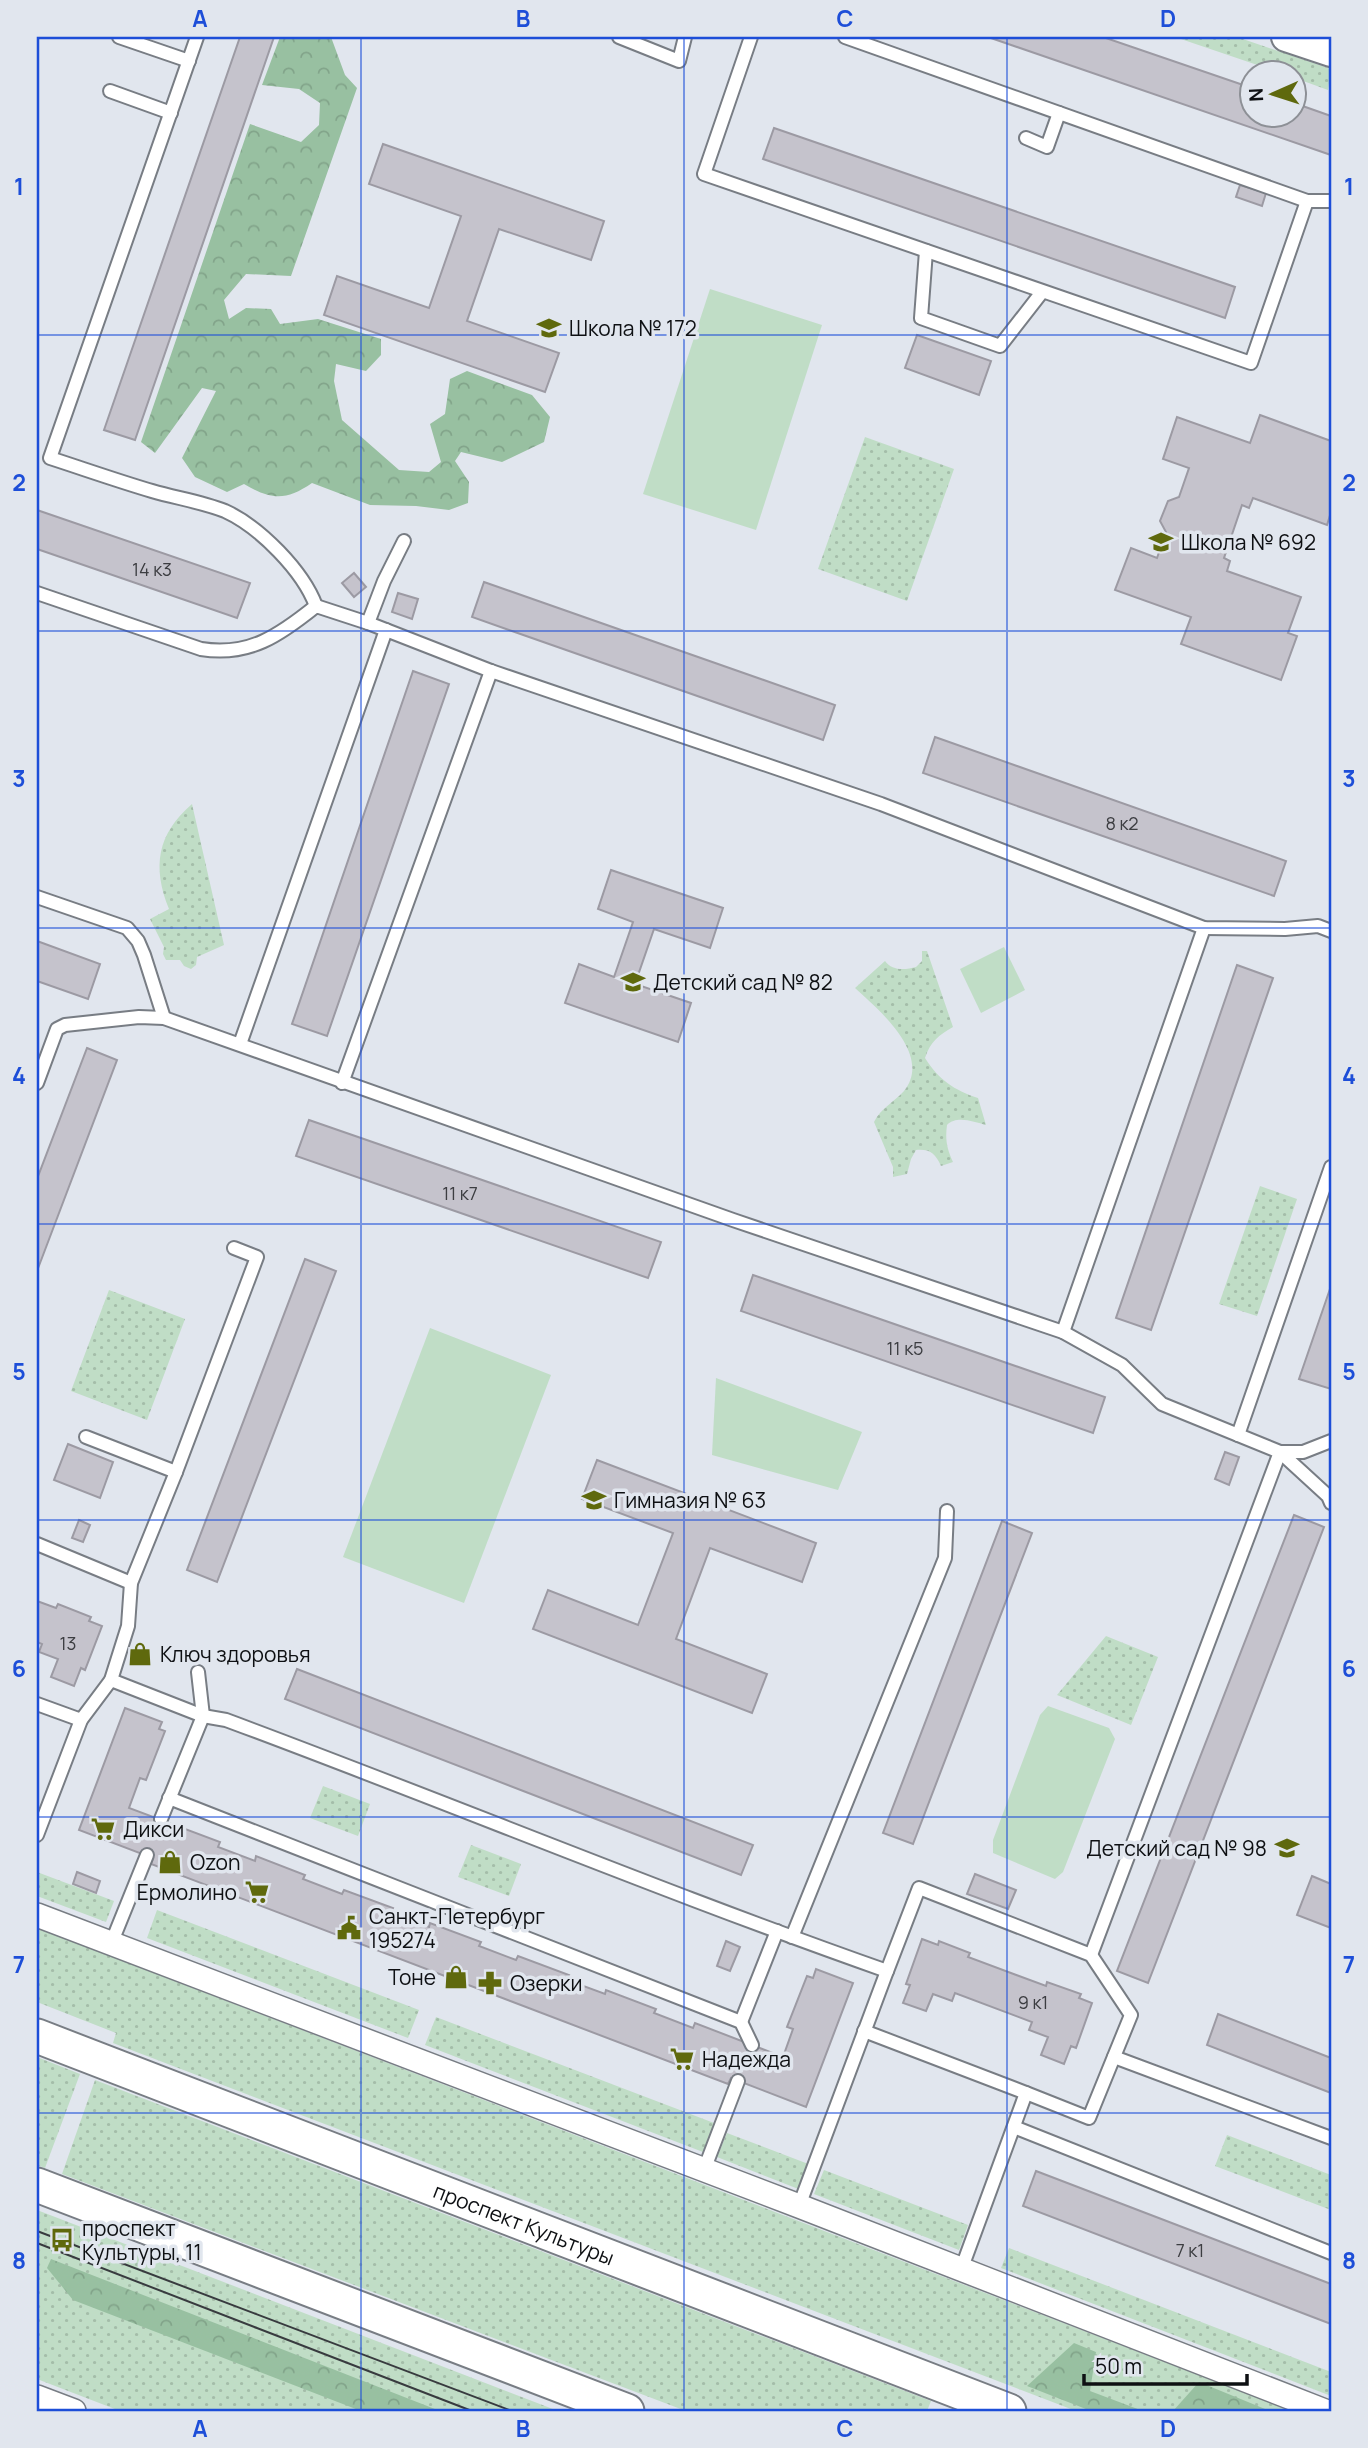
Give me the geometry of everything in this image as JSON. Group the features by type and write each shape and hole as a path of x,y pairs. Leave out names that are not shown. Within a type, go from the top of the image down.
{"main road":[{"name":"проспект Культуры","path":"37,2036 1009,2411"},
{"path":"37,2185 627,2411"}],"street":[{"path":"1286,37 1331,52"},
{"path":"37,1915 799,2206 1325,2411"},
{"path":"37,2397 74,2411"}],"lane":[{"path":"119,37 189,61"},
{"path":"197,37 50,458 225,512 246,524 284,557 301,575 316,606"},
{"path":"619,37 678,61 685,37"},
{"path":"751,37 704,174 1251,363 1307,201"},
{"path":"845,37 1307,201 1331,201"},
{"path":"110,91 171,113"},
{"path":"1026,138 1047,147 1059,113"},
{"path":"926,251 920,318 973,337 1000,346 1042,292"},
{"path":"368,623 384,581 404,541"},
{"path":"37,593 215,652 252,648 296,622 316,606"},
{"path":"316,606 368,623 491,671 881,804 1204,928 1285,929 1318,926 1331,932"},
{"path":"240,1044 386,630"},
{"path":"342,1083 491,671"},
{"path":"37,897 127,928 144,955 164,1018"},
{"path":"1063,1332 1204,928"},
{"path":"37,1083 57,1029 139,1017 164,1018 733,1220 1063,1332 1122,1365 1162,1404 1280,1452 1330,1499"},
{"path":"1238,1435 1331,1167"},
{"path":"37,1835 81,1720 111,1680 128,1626 131,1583 257,1257 234,1248"},
{"path":"86,1437 176,1472"},
{"path":"1280,1452 1303,1452 1331,1441"},
{"path":"1091,1955 1280,1452"},
{"path":"792,1937 945,1558 947,1511"},
{"path":"37,1544 131,1583"},
{"path":"161,1819 203,1716 198,1672"},
{"path":"111,1680 203,1716 226,1720 372,1774 792,1937 887,1971"},
{"path":"37,1703 81,1720"},
{"path":"169,1798 741,2022 752,2045"},
{"path":"111,1944 147,1856"},
{"path":"799,2206 864,2031 919,1888 1091,1955 1131,2015 1089,2118 864,2031"},
{"path":"741,2022 777,1931"},
{"path":"1114,2057 1331,2138"},
{"path":"704,2170 738,2081"},
{"path":"961,2270 1026,2093"},
{"path":"1014,2127 1331,2253"}],"green space":[{"path":"280,37 331,37 345,75 357,88 291,276 246,274 224,300 229,319 246,308 271,309 280,324 318,319 381,339 381,355 366,371 336,364 334,381 342,420 399,470 429,472 441,462 430,424 445,414 450,379 467,371 532,395 550,417 544,442 502,462 461,452 455,461 469,482 468,503 449,510 370,505 312,483 294,493 278,496 262,493 244,484 227,492 195,477 182,458 216,391 202,388 155,453 141,442 250,124 301,142 319,125 320,103 299,89 262,85"},
{"path":"1175,37 1237,37 1305,60 1243,60"},
{"path":"1308,61 1331,69 1328,90 1308,83"},
{"path":"710,289 822,325 756,530 643,494"},
{"path":"865,437 954,469 907,601 818,569"},
{"path":"192,804 224,945 197,957 196,965 191,969 184,966 180,960 166,960 164,947 150,919 169,909 160,879 161,852 171,827"},
{"path":"1004,947 1025,990 981,1013 960,969"},
{"path":"922,951 927,951 953,1027 936,1039 925,1058 948,1083 978,1098 986,1125 966,1120 951,1122 947,1125 946,1140 953,1162 941,1166 932,1153 916,1150 907,1174 893,1177 893,1167 874,1122 904,1091 911,1077 912,1063 908,1048 899,1034 855,988 885,961 891,967 899,969 916,967 922,961"},
{"path":"1260,1186 1297,1199 1257,1316 1219,1304"},
{"path":"109,1290 185,1319 147,1420 71,1391"},
{"path":"430,1328 551,1375 464,1603 343,1557"},
{"path":"716,1378 862,1432 838,1490 712,1455"},
{"path":"1106,1636 1158,1657 1131,1725 1057,1695"},
{"path":"1048,1706 1109,1728 1115,1739 1063,1872 1055,1879 993,1853 993,1840 1040,1715"},
{"path":"323,1786 370,1804 358,1836 310,1818"},
{"path":"471,1845 521,1864 509,1896 458,1877"},
{"path":"37,1872 114,1901 106,1922 37,1896"},
{"path":"157,1910 419,2010 408,2038 147,1938"},
{"path":"37,1928 1292,2411 1076,2411 113,2043 116,2033 37,2002"},
{"path":"436,2017 714,2123 703,2152 425,2045"},
{"path":"37,2057 80,2074 45,2168 37,2165"},
{"path":"95,2080 931,2401 927,2411 686,2411 62,2174"},
{"path":"727,2133 811,2165 801,2190 717,2157"},
{"path":"1227,2135 1331,2175 1331,2210 1215,2166"},
{"path":"824,2170 968,2225 959,2250 814,2194"},
{"path":"37,2210 558,2411 120,2411 37,2379"},
{"path":"1009,2248 1331,2372 1331,2396 1001,2268"},
{"path":"51,2259 440,2411 361,2411 73,2300 47,2268"},
{"path":"1074,2343 1096,2352 1090,2391 1143,2411 1091,2411 1027,2386"},
{"path":"1199,2382 1270,2411 1173,2411"}],"building":[{"path":"240,37 274,37 135,440 104,430"},
{"path":"988,37 1103,37 1238,83 1238,123"},
{"path":"1308,108 1331,116 1331,155 1258,130 1308,130"},
{"path":"774,128 1235,287 1225,318 763,159"},
{"path":"383,144 604,221 591,260 499,229 467,321 559,353 545,392 324,315 337,276 429,308 461,216 369,184"},
{"path":"1240,185 1266,193 1262,206 1236,197"},
{"path":"917,335 991,361 979,395 905,368"},
{"name":"Школа № 692","path":"1260,415 1331,441 1331,512 1327,525 1253,498 1249,508 1242,505 1224,558 1230,561 1227,571 1301,597 1288,633 1297,636 1281,680 1181,644 1191,617 1115,590 1131,548 1157,558 1166,532 1160,521 1168,501 1179,497 1189,468 1163,459 1177,417 1250,443"},
{"path":"37,510 250,583 237,618 37,549"},
{"path":"354,573 366,587 354,597 342,583"},
{"path":"484,582 835,705 823,740 472,617"},
{"path":"398,593 418,599 412,619 392,612"},
{"path":"413,671 449,684 327,1036 292,1024"},
{"path":"935,737 1286,861 1274,896 923,773"},
{"path":"611,870 723,908 710,948 654,929 635,984 691,1003 678,1042 565,1003 579,964 614,977 633,922 598,909"},
{"path":"37,941 100,964 88,999 37,981"},
{"path":"1237,965 1273,978 1151,1330 1116,1318"},
{"path":"87,1048 117,1060 37,1271 37,1179"},
{"path":"309,1120 661,1242 648,1278 296,1156"},
{"path":"305,1259 336,1271 217,1582 187,1570"},
{"path":"753,1275 1105,1397 1093,1433 741,1311"},
{"path":"1331,1286 1331,1389 1299,1379"},
{"path":"68,1444 113,1462 100,1498 54,1480"},
{"path":"1225,1452 1239,1457 1229,1485 1215,1479"},
{"path":"597,1460 816,1543 802,1582 710,1548 676,1639 767,1674 752,1713 533,1629 548,1590 638,1625 673,1533 582,1499"},
{"path":"1294,1515 1324,1527 1148,1983 1117,1971"},
{"path":"79,1520 90,1525 83,1542 72,1538"},
{"path":"1002,1521 1032,1533 913,1844 883,1833"},
{"path":"37,1601 56,1608 58,1604 91,1617 89,1621 102,1626 85,1670 81,1668 74,1686 51,1677 58,1659 39,1652 42,1644 37,1642"},
{"name":"Ключ здоровья","path":"140,1647 145,1649 145,1659 140,1661 135,1659 133,1654 135,1649"},
{"path":"297,1669 753,1845 741,1875 285,1699"},
{"path":"125,1708 162,1722 159,1729 165,1731 146,1780 140,1778 129,1808 220,1842 218,1847 255,1861 256,1856 305,1875 303,1879 342,1894 344,1890 393,1908 391,1913 429,1927 430,1923 481,1942 479,1946 516,1960 518,1956 569,1975 567,1980 605,1994 606,1990 656,2009 654,2013 693,2028 695,2023 783,2057 793,2029 787,2027 807,1976 813,1978 816,1969 853,1983 806,2107 731,2078 728,2084 151,1864 153,1858 79,1830"},
{"path":"77,1872 100,1881 96,1893 73,1884"},
{"path":"975,1874 1016,1890 1008,1909 967,1894"},
{"path":"1312,1876 1331,1884 1331,1928 1297,1915"},
{"path":"922,1939 938,1945 939,1941 970,1953 968,1957 1046,1986 1047,1982 1081,1994 1079,1998 1092,2003 1076,2048 1071,2046 1064,2064 1041,2055 1048,2037 1029,2030 1032,2022 955,1993 952,2001 933,1994 926,2011 903,2003 910,1985 906,1984"},
{"path":"726,1941 740,1947 730,1971 717,1966"},
{"path":"1218,2014 1331,2058 1331,2093 1207,2045"},
{"path":"1036,2171 1331,2284 1331,2324 1023,2206"}],"tram line":[{"path":"37,2231 512,2411"},
{"path":"37,2243 472,2411"}],"place":[{"name":"Школа № 172","path":"549,328"},
{"name":"Школа № 692","path":"1161,542"},
{"name":"Детский сад № 82","path":"633,982"},
{"name":"Гимназия № 63","path":"594,1500"},
{"name":"Ключ здоровья","path":"140,1654"},
{"name":"Дикси","path":"103,1829"},
{"name":"Детский сад № 98","path":"1287,1848"},
{"name":"Ozon","path":"170,1862"},
{"name":"Ермолино","path":"257,1892"},
{"name":"Санкт-Петербург 195274","path":"349,1928"},
{"name":"Тоне","path":"456,1977"},
{"name":"Озерки","path":"490,1983"},
{"name":"Надежда","path":"682,2059"},
{"name":"проспект Культуры, 11","path":"62,2240"}]}
